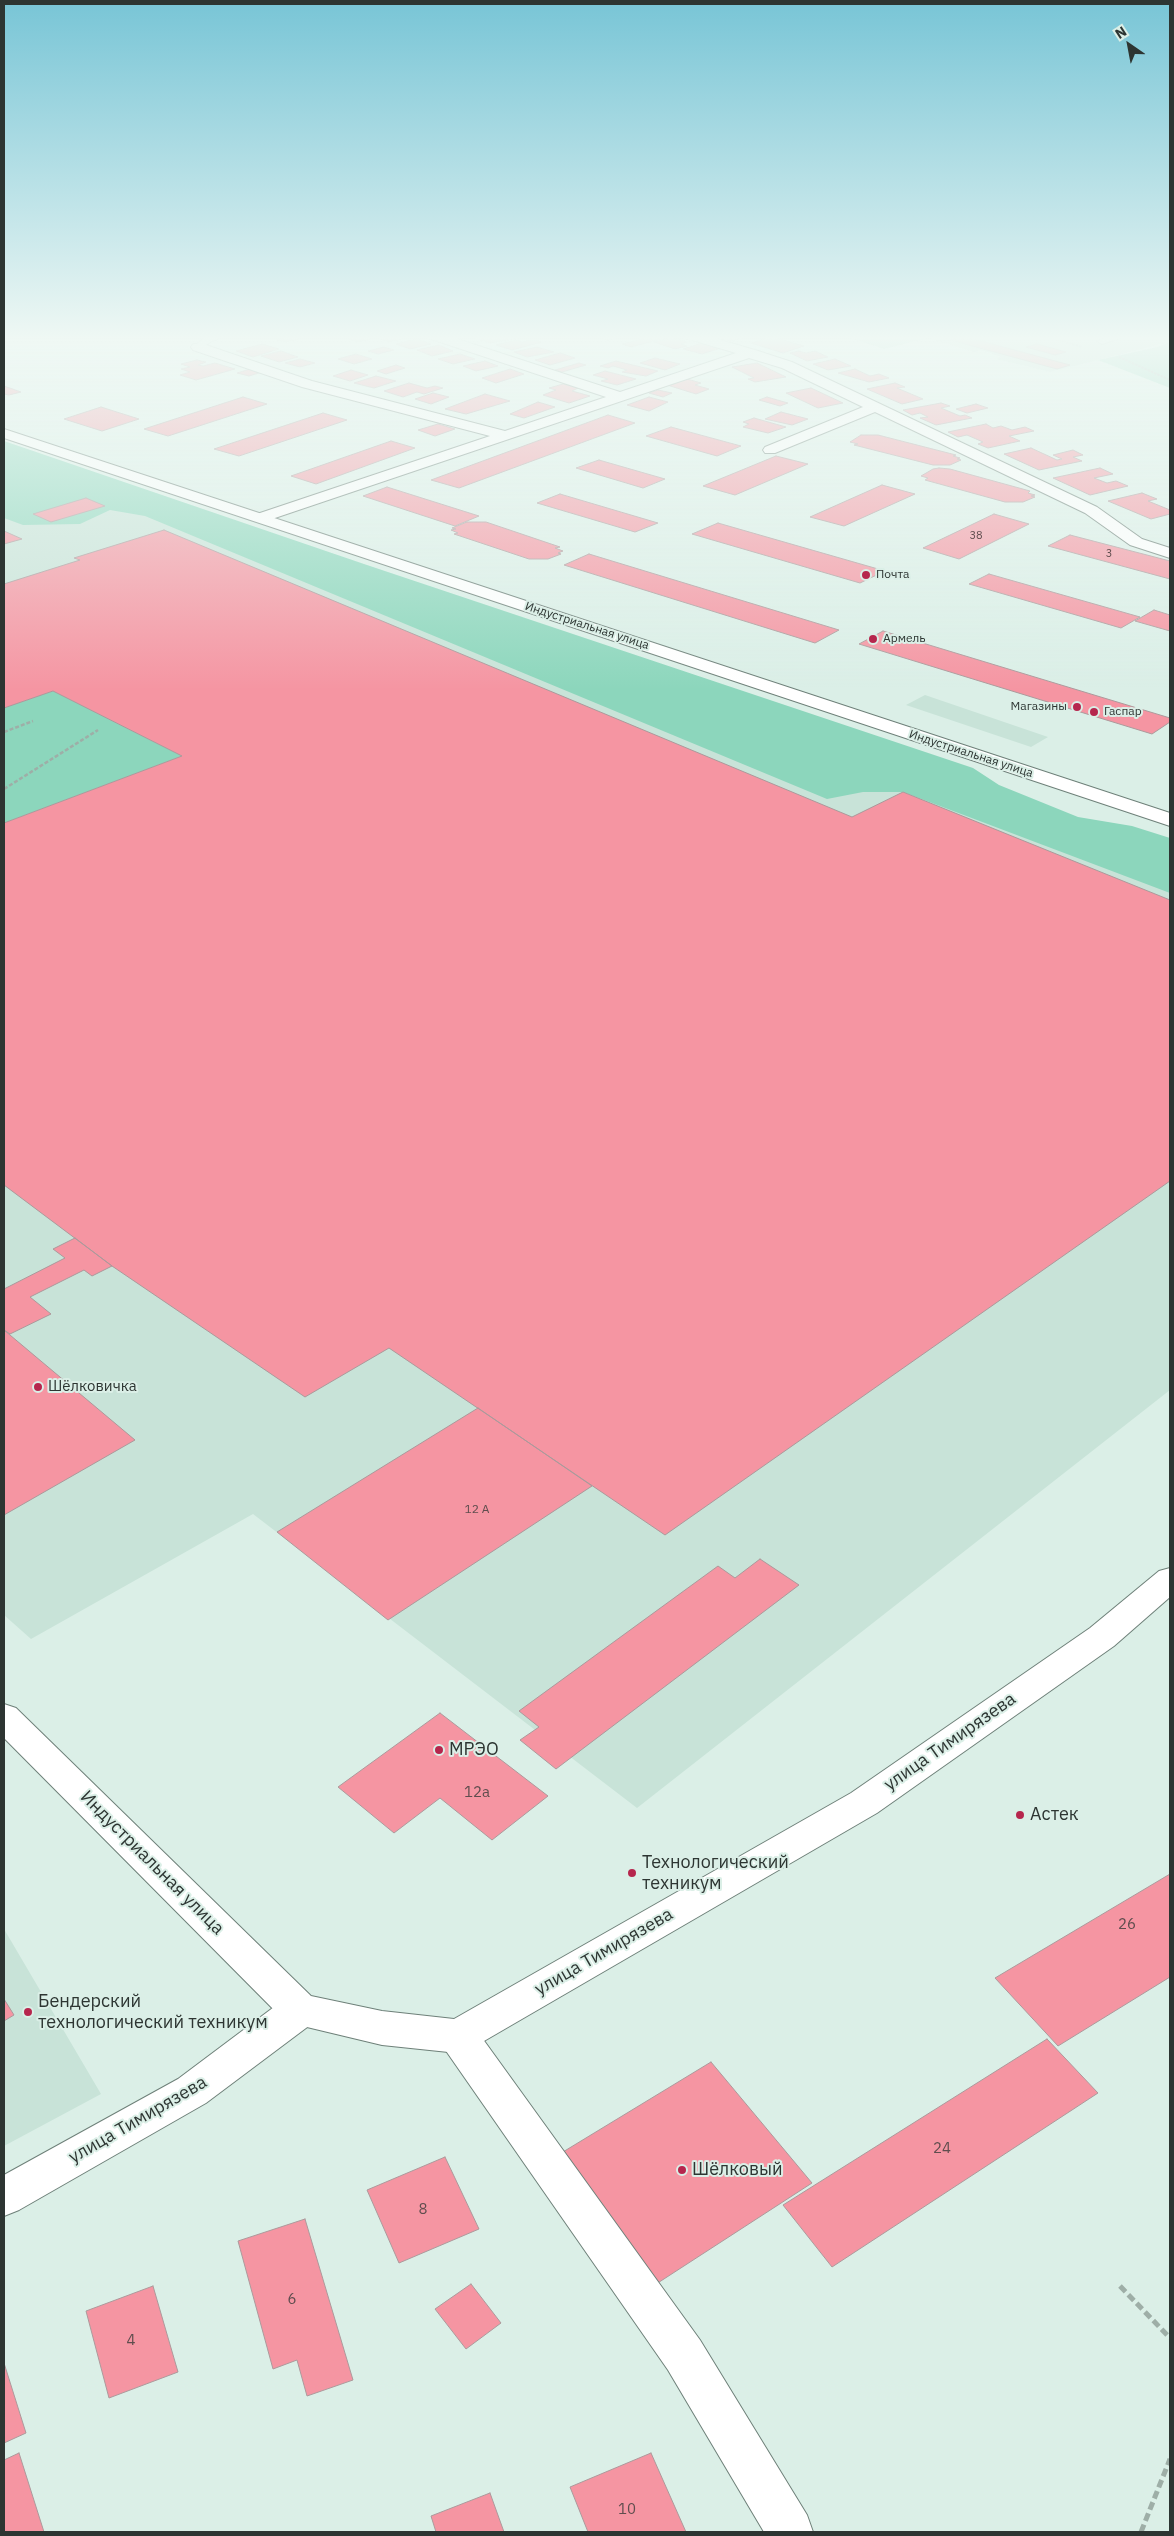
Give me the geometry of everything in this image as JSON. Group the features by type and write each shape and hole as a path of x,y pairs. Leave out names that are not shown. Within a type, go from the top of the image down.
{"street":[{"name":"Индустриальная улица","path":"65,453 1170,820"},
{"path":"260,518 451,453"},
{"path":"972,453 1091,510 1136,542 1170,553"},
{"name":"улица Тимирязева","path":"458,2036 864,1802 1102,1637 1170,1579"},
{"name":"Индустриальная улица","path":"4,1717 300,2010"},
{"path":"300,2010 382,2028 458,2036 684,2355 790,2532"},
{"name":"улица Тимирязева","path":"4,2197 192,2092 300,2010"}],"path":[{"path":"4,732 33,721"},
{"path":"4,789 98,730"},
{"path":"1120,2286 1170,2338"},
{"path":"1141,2532 1170,2459"}],"shaded area":[{"path":"4,455 1170,866 1170,1390 637,1808 253,1514 31,1639 4,1615"},
{"path":"925,695 1048,737 1031,747 906,705"},
{"name":"Бендерский технологический техникум","path":"4,1929 101,2094 4,2146"}],"green space":[{"path":"4,453 40,453 973,768 999,785 1078,817 1132,826 1170,838 1170,893 903,792 863,792 827,799 145,516 110,510 80,524 23,525 4,518"},
{"path":"53,691 182,756 4,823 4,708"}],"building":[{"path":"230,453 247,453 239,456"},
{"path":"356,453 400,453 316,484 291,476"},
{"path":"504,453 553,453 459,488 431,480"},
{"path":"708,453 723,453 717,456"},
{"path":"887,453 950,453 956,455 953,456 961,460 950,465 933,465"},
{"path":"1043,453 1057,460 1062,459 1053,455 1080,453 1083,455 1073,457 1082,461 1039,470 1004,454"},
{"path":"776,456 808,464 735,495 703,486"},
{"path":"599,460 665,479 643,488 576,468"},
{"path":"1100,468 1113,474 1094,478 1107,483 1116,481 1128,486 1090,495 1053,478"},
{"path":"933,469 950,469 1030,491 1028,493 1035,495 1031,496 1035,497 1023,502 1005,502 925,480 928,478 921,476"},
{"path":"882,485 915,494 844,526 810,517"},
{"path":"387,487 479,516 455,526 363,496"},
{"path":"1142,493 1157,499 1148,501 1170,510 1170,514 1151,519 1108,501"},
{"path":"560,494 658,523 635,532 537,503"},
{"path":"86,498 105,506 51,522 33,514"},
{"path":"994,514 1029,524 959,559 923,548"},
{"path":"467,522 486,522 560,547 555,548 563,551 558,553 561,554 548,559 529,559 454,534 458,533 451,530"},
{"path":"718,523 885,571 860,583 692,534"},
{"path":"164,530 852,817 903,792 1170,900 1170,1181 665,1535 389,1348 305,1397 112,1266 4,1185 4,823 182,756 53,691 4,708 4,584 80,560 74,558"},
{"path":"4,531 22,539 4,544"},
{"path":"1070,535 1170,561 1170,579 1048,546"},
{"path":"589,554 839,630 815,643 564,565"},
{"path":"989,574 1140,617 1121,628 969,584"},
{"path":"1154,610 1170,615 1170,631 1135,621"},
{"path":"883,631 1170,718 1170,722 1152,734 859,644"},
{"path":"75,1238 112,1266 92,1276 84,1270 30,1297 51,1314 10,1334 4,1330 4,1289 65,1258 53,1249"},
{"name":"Шёлковичка","path":"4,1330 135,1440 4,1515"},
{"path":"478,1408 592,1486 388,1620 277,1532"},
{"path":"760,1559 799,1585 556,1769 520,1740 539,1727 519,1711 718,1566 735,1578"},
{"name":"МРЭО","path":"440,1713 548,1796 492,1840 440,1798 394,1833 338,1787"},
{"path":"1170,1874 1170,1977 1058,2046 995,1978"},
{"path":"4,1999 14,2015 4,2021"},
{"path":"1047,2039 1098,2093 832,2267 783,2205"},
{"name":"Шёлковый","path":"711,2062 812,2183 650,2288 553,2158"},
{"path":"445,2157 479,2229 399,2263 367,2190"},
{"path":"305,2219 353,2380 307,2396 297,2360 273,2369 238,2241"},
{"path":"471,2284 501,2323 466,2349 435,2309"},
{"path":"153,2286 178,2372 109,2398 86,2311"},
{"path":"4,2363 26,2433 4,2443"},
{"path":"19,2453 44,2532 4,2532 4,2460"},
{"path":"651,2453 686,2532 588,2532 570,2487"},
{"path":"490,2493 504,2532 436,2532 431,2516"}],"place":[{"name":"Почта","path":"866,575"},
{"name":"Армель","path":"873,639"},
{"name":"Магазины","path":"1077,707"},
{"name":"Гаспар","path":"1094,712"},
{"name":"Шёлковичка","path":"38,1387"},
{"name":"МРЭО","path":"439,1750"},
{"name":"Астек","path":"1020,1815"},
{"name":"Технологический техникум","path":"632,1873"},
{"name":"Бендерский технологический техникум","path":"28,2012"},
{"name":"Шёлковый","path":"682,2170"}]}
